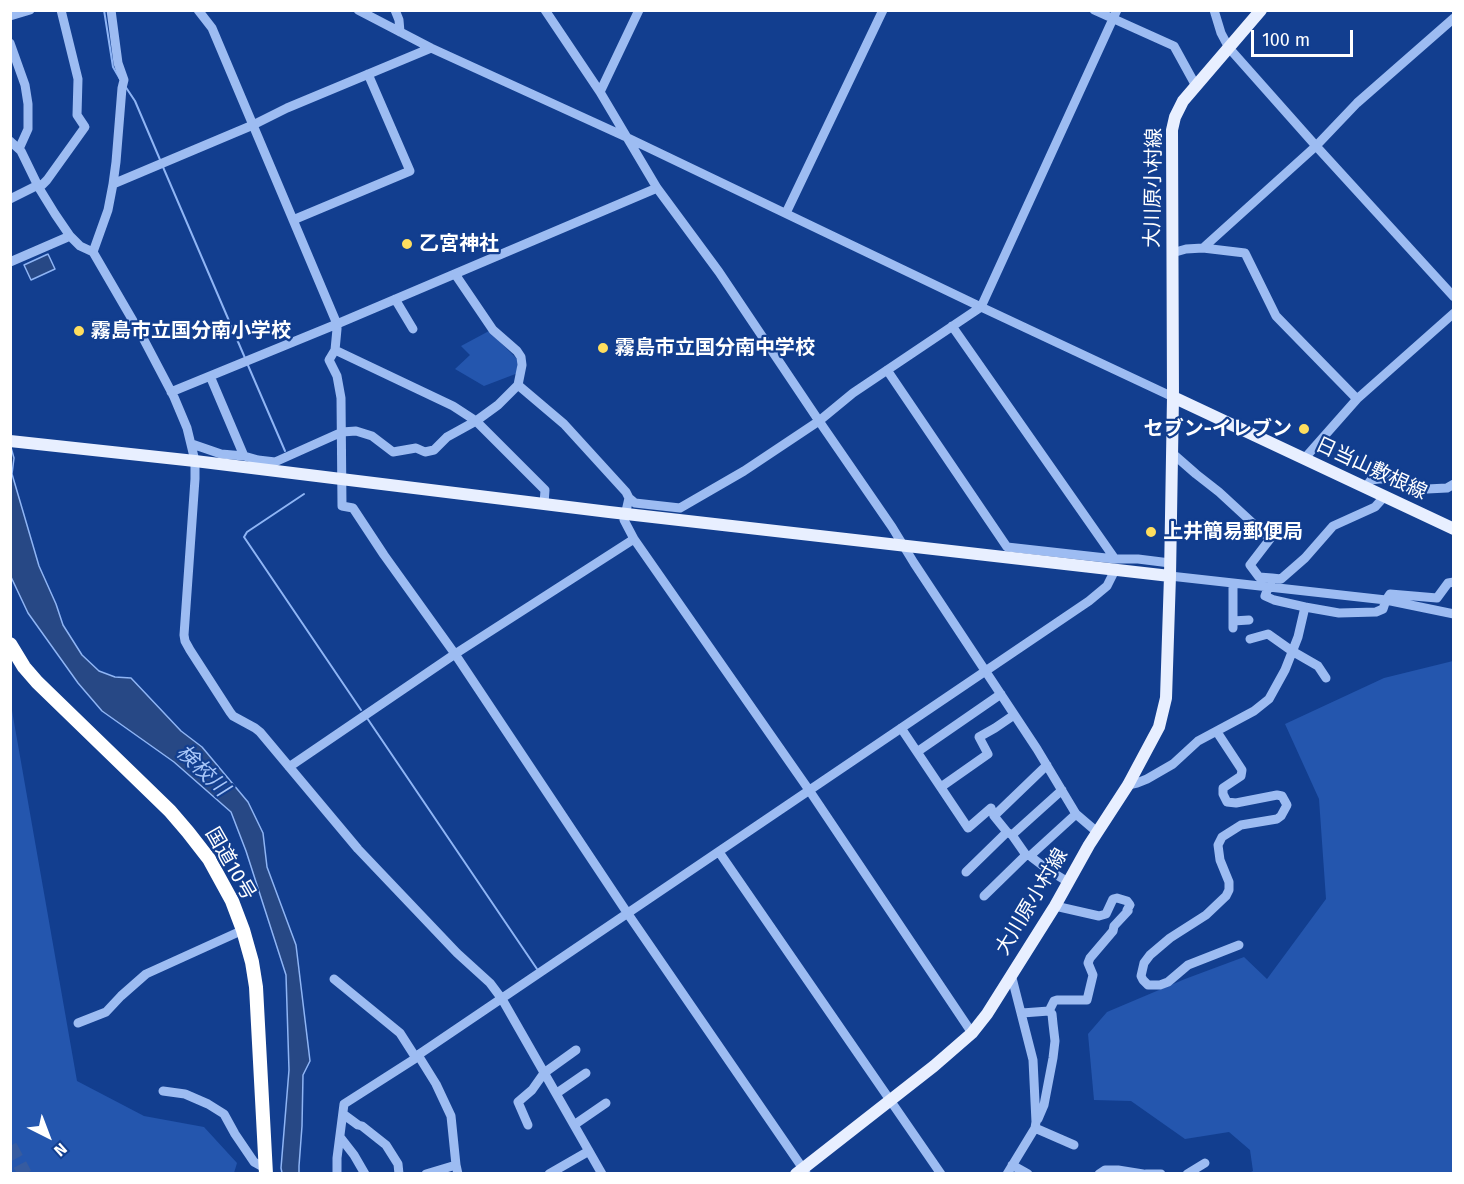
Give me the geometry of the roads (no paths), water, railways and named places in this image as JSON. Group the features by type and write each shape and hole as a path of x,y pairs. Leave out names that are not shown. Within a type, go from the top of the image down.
{"highway":[{"name":"国道10号","path":"10,644 24,667 37,682 170,811 205,853 232,902 243,930 256,987 266,1171"}],"main road":[{"name":"大川原小村線","path":"1173,397 1172,130 1175,117 1183,101 1261,10"},
{"path":"10,441 903,546 1115,565 1170,576 1173,397"},
{"name":"日当山敷根線","path":"1173,397 1384,497 1451,526"},
{"name":"大川原小村線","path":"802,1172 972,1033 987,1014 1055,906 1097,832 1128,785 1155,735 1166,698 1170,576"}],"street":[{"path":"10,16 30,10"},
{"path":"10,199 39,187 47,180 85,127 77,115 78,82 61,10"},
{"path":"93,252 108,210 113,184 123,84 111,10"},
{"path":"198,10 212,28 337,324 334,350 329,360 337,376 341,398 342,506 353,508 455,654 802,1172"},
{"path":"358,10 431,48 626,137 1173,397"},
{"path":"395,10 400,32"},
{"path":"545,10 600,92 657,188 719,272 892,527 1047,765 1076,814 1097,832"},
{"path":"600,92 639,10"},
{"path":"786,213 883,10"},
{"path":"1094,10 1115,15 1174,46 1196,86"},
{"path":"1214,10 1217,24 1229,48 1454,297"},
{"path":"518,385 564,424 635,503 680,508 744,471 819,421 853,393 981,307 1115,15"},
{"path":"1203,248 1316,146 1357,103 1454,18"},
{"path":"10,43 25,85 28,104 28,129 19,149"},
{"path":"113,184 431,48"},
{"path":"293,220 410,171 368,74"},
{"path":"10,141 26,159 39,187 70,236 82,248 93,252 143,338 188,428 195,461 195,479 185,641 233,716 260,732 358,849 457,953 490,983 502,999 602,1173"},
{"path":"171,392 657,188"},
{"path":"10,262 70,236"},
{"path":"1172,253 1203,248 1246,254 1276,316 1357,399"},
{"path":"192,444 221,454 275,462 342,432 356,431 372,435 393,452 416,448 424,452 434,450 447,437 476,421 498,405 518,385 522,365 517,351 493,330 455,274"},
{"path":"395,299 413,329"},
{"path":"1304,459 1357,399 1454,313"},
{"path":"952,326 1115,565"},
{"path":"334,350 453,406 476,421 545,490 544,504"},
{"path":"887,370 1007,547 1115,565 1138,559 1170,563"},
{"path":"210,376 244,456"},
{"path":"1172,453 1270,538 1250,565 1259,577 1270,582 1281,579 1305,558 1334,526 1375,507 1384,497"},
{"path":"1365,488 1371,480 1379,479 1392,479 1427,489 1447,488 1454,484"},
{"path":"630,498 627,502 624,520 634,539 809,790 972,1033"},
{"path":"289,767 455,654 634,539"},
{"path":"337,1173 344,1104 417,1057 1101,591 1107,586 1115,565"},
{"path":"1170,576 1233,583 1270,582 1386,600 1454,614"},
{"path":"1270,582 1265,596 1274,600 1339,613 1363,614 1383,609 1390,594 1437,598 1448,583 1454,582"},
{"path":"1233,583 1233,625 1249,620"},
{"path":"1128,785 1137,783 1173,764 1198,741 1262,706 1269,699 1285,670 1298,637 1305,607"},
{"path":"1254,641 1268,634 1318,666 1326,678"},
{"path":"917,752 1001,694"},
{"path":"941,787 988,754 979,737 1014,715"},
{"path":"901,728 968,828 991,808 994,816 1028,855 1068,882"},
{"path":"1217,732 1242,770 1241,776 1223,788 1227,802 1236,803 1277,795 1282,796 1287,805 1277,819 1241,825 1222,837 1218,845 1220,860 1229,882 1226,896 1206,915 1170,938 1150,955 1144,963 1141,976 1143,981 1149,985 1160,985 1168,982 1188,965 1239,945"},
{"path":"994,816 1047,765"},
{"path":"966,872 1062,790"},
{"path":"984,896 1076,814"},
{"path":"719,852 940,1173"},
{"path":"1049,1011 1054,1001 1057,1000 1088,1000 1093,975 1088,963 1090,958 1113,931 1114,926 1128,911 1130,905 1127,901 1113,899 1106,915 1099,916 1055,906"},
{"path":"78,1023 106,1012 146,974 243,930"},
{"path":"1011,974 1033,1060 1036,1125"},
{"path":"334,979 400,1033 436,1084 451,1116 457,1169 426,1173"},
{"path":"1022,1013 1049,1011"},
{"path":"1028,1173 1009,1169 1036,1125 1044,1105 1055,1041 1052,1014 1049,1011"},
{"path":"528,1125 518,1101 532,1090 544,1073 576,1050"},
{"path":"557,1093 586,1073"},
{"path":"163,1091 185,1094 224,1114 254,1162 266,1171"},
{"path":"574,1125 606,1102"},
{"path":"343,1114 386,1145 398,1164 399,1173"},
{"path":"1036,1125 1074,1145"},
{"path":"340,1137 365,1173"},
{"path":"549,1173 589,1151"},
{"path":"1187,1173 1204,1163"},
{"path":"1099,1173 1105,1170 1161,1173"}],"water":[{"path":"48,254 55,269 31,280 24,265"},
{"name":"検校川","path":"10,444 14,458 12,474 39,566 63,625 82,655 99,671 115,677 131,678 181,731 202,747 248,802 263,833 267,867 296,945 310,1061 303,1075 299,1173 282,1173 281,1168 289,1070 286,975 231,812 174,762 102,711 78,683 28,613 11,577"}],"waterway":[{"path":"104,10 113,67 120,79"},
{"path":"125,86 135,101 161,162"},
{"path":"163,167 245,358"},
{"path":"247,363 285,451"},
{"path":"304,494 247,532 244,537 361,710"},
{"path":"367,718 537,969"}],"tunnel":[{"path":"10,1146 25,1174"}],"place":[{"name":"乙宮神社","path":"407,244"},
{"name":"霧島市立国分南小学校","path":"79,331"},
{"name":"霧島市立国分南中学校","path":"603,348"},
{"name":"セブン-イレブン","path":"1304,429"},
{"name":"上井簡易郵便局","path":"1151,532"}]}
